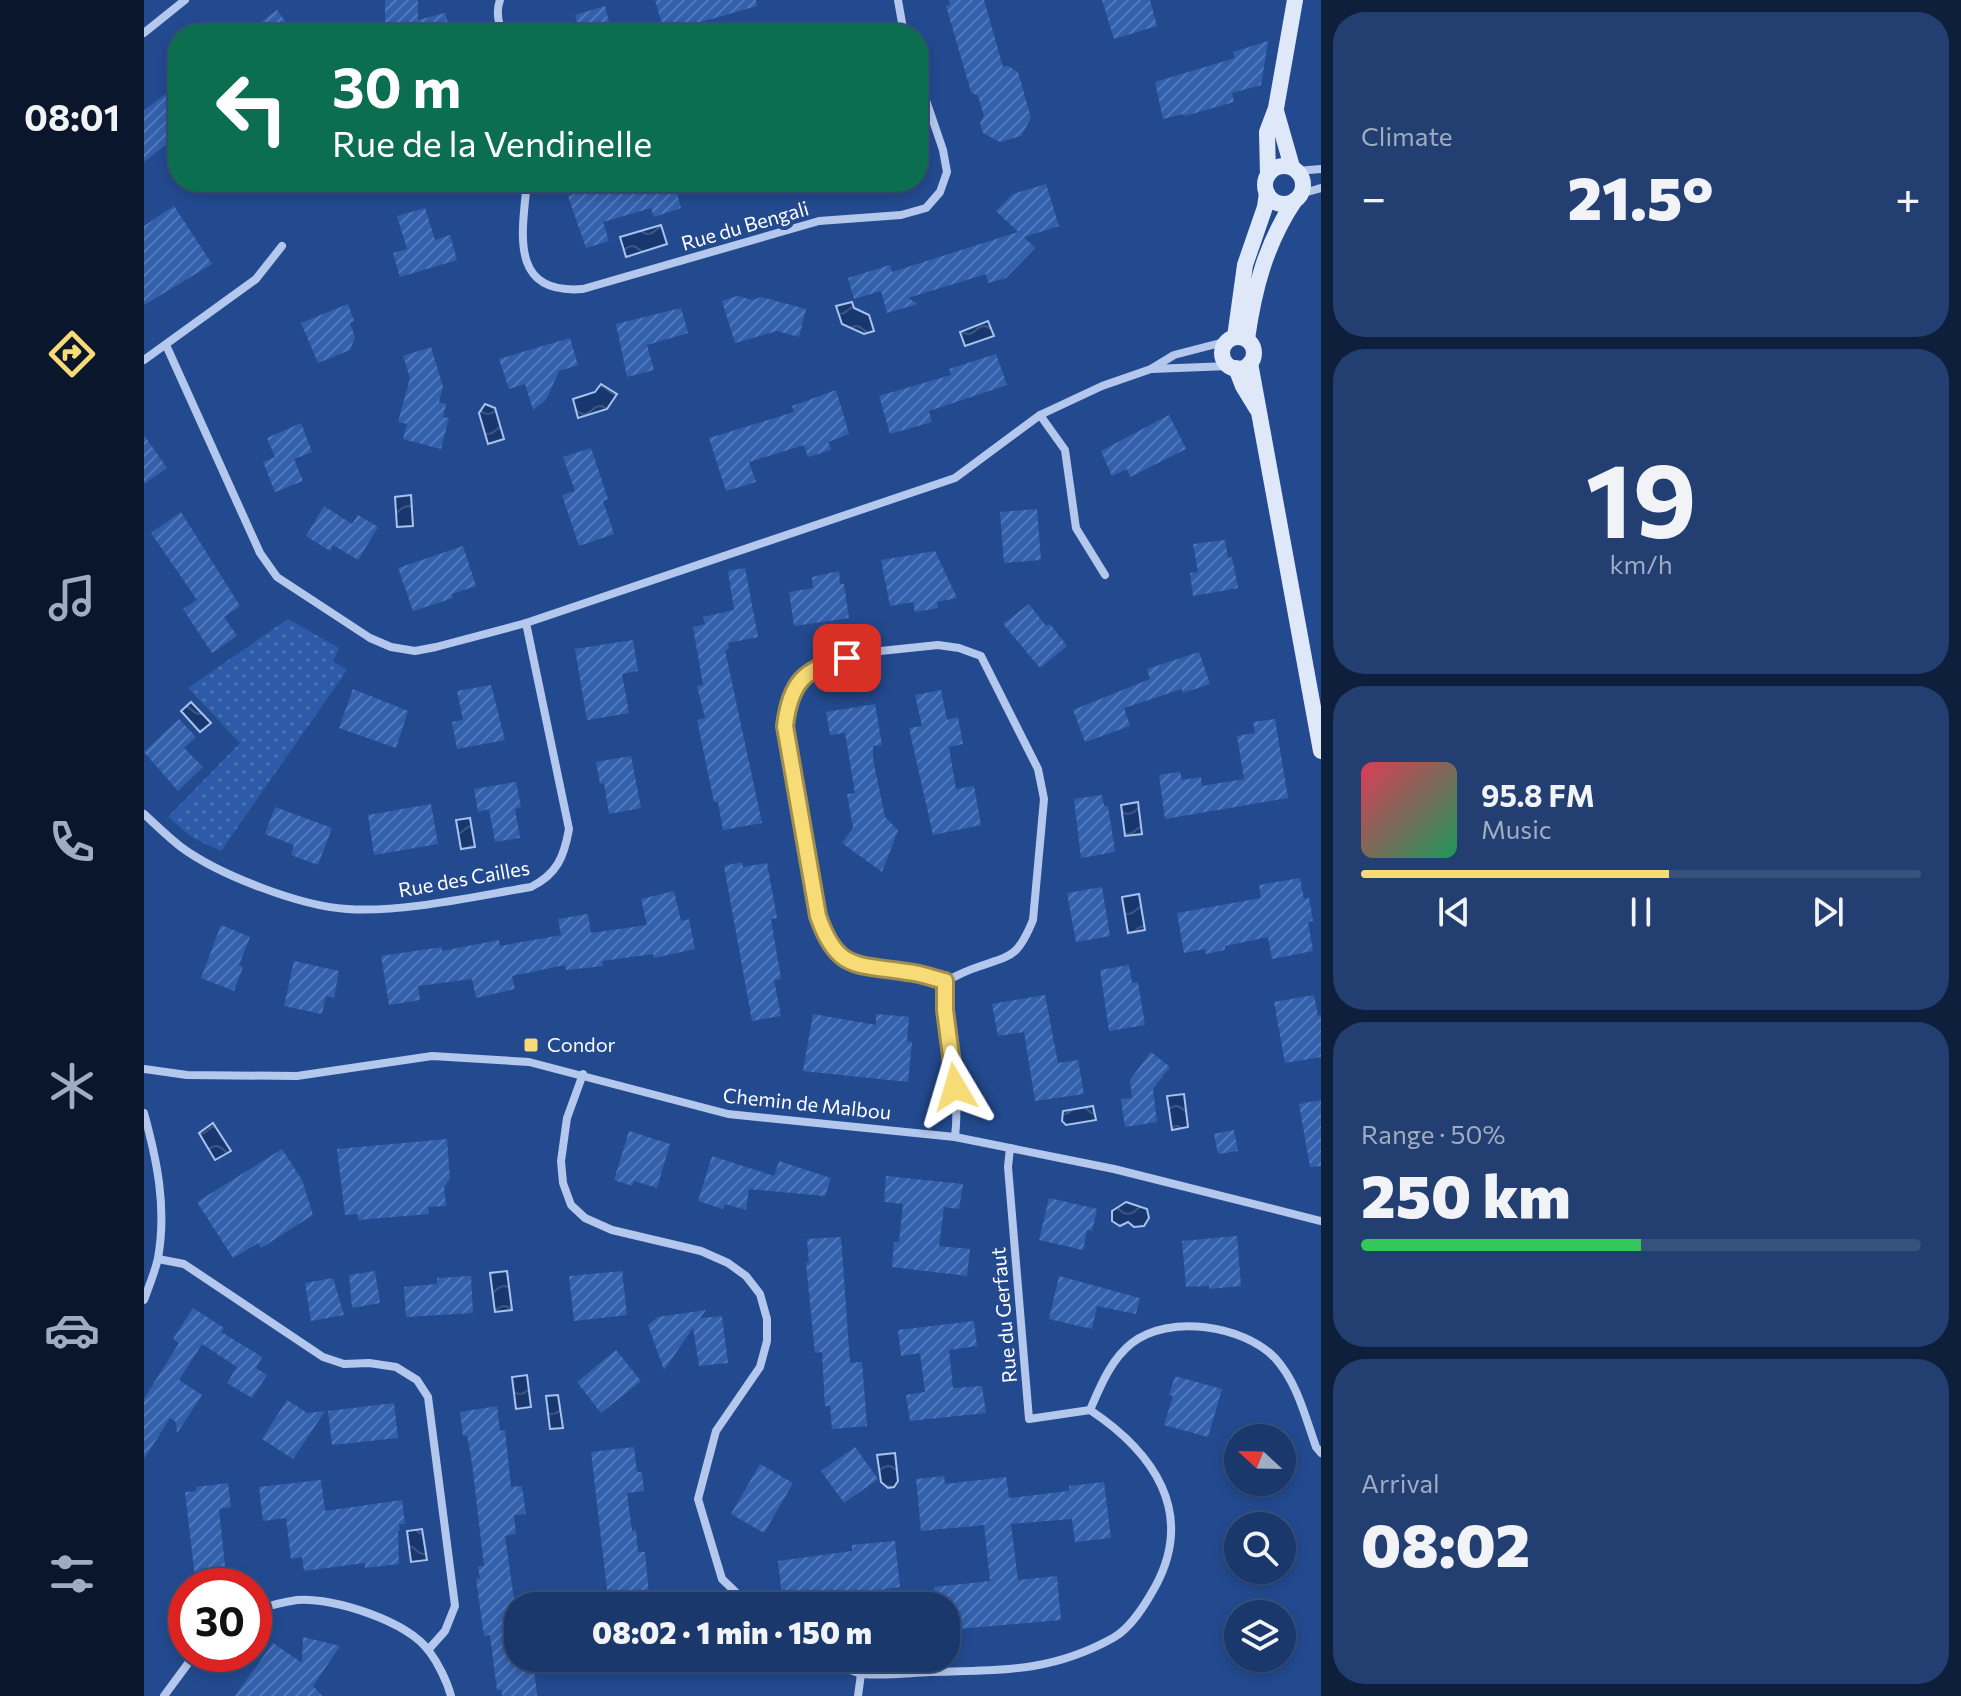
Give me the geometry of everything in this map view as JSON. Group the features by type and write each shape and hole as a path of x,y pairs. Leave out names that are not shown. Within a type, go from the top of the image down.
{"street":[{"path":"144,33 185,0"},
{"path":"500,0 500,24"},
{"path":"898,0 902,24"},
{"path":"1236,339 1245,265 1265,207 1267,132 1276,108 1295,0"},
{"name":"Rue du Bengali","path":"526,192 522,240 527,268 559,291 583,289 819,221 901,215 926,208 940,192 947,172 928,106"},
{"path":"1239,366 1226,362 1223,351 1236,339 1278,226 1303,187 1276,108"},
{"path":"1268,175 1279,167 1321,169"},
{"path":"1267,193 1279,203 1321,188"},
{"path":"144,360 256,279 282,246"},
{"path":"166,345 260,553 277,577 370,638 391,647 415,651 526,623 955,478 1040,415 1102,386 1151,369 1174,355 1236,339 1254,351 1239,366 1151,369"},
{"path":"1239,366 1243,386 1260,413 1321,751"},
{"path":"1040,415 1065,450 1076,528 1105,575"},
{"name":"Rue des Cailles","path":"144,814 181,847 220,870 302,901 346,910 386,909 531,887 546,879 558,867 565,853 569,829 526,623"},
{"path":"938,645 981,656 1038,769 1044,799 1033,920 1026,938 1016,951 1001,961 945,981 911,972 851,963 826,940 818,916 785,726 788,699 802,679 822,663 871,652 938,645"},
{"path":"945,981 945,1010 958,1113 955,1137"},
{"name":"Chemin de Malbou","path":"144,1069 187,1075 297,1076 432,1056 529,1062 728,1114 955,1137 1114,1169 1321,1221"},
{"path":"583,1074 567,1118 561,1161 563,1183 571,1205 585,1218 612,1230 701,1251 728,1263 746,1276 760,1294 767,1319 767,1341 760,1367 716,1431 698,1499 722,1579 735,1592"},
{"path":"144,1113 159,1170 162,1218 158,1259 144,1300"},
{"name":"Rue du Gerfaut","path":"1010,1148 1008,1167 1029,1419 1090,1410"},
{"path":"158,1259 184,1264 323,1357 344,1364 369,1363 396,1367 417,1380 428,1397 455,1606 445,1631 428,1650"},
{"path":"856,1672 1023,1670 1075,1656 1116,1636 1145,1606 1167,1565 1171,1521 1164,1486 1140,1451 1114,1426 1090,1410 1108,1370 1132,1343 1158,1330 1187,1325 1217,1330 1246,1339 1273,1356 1291,1380 1321,1453"},
{"path":"272,1607 299,1600 337,1605 370,1614 407,1631 428,1650 451,1696"},
{"path":"164,1696 182,1672"},
{"path":"858,1696 861,1674"}],"shaded area":[{"path":"288,619 339,648 333,661 347,670 221,851 193,838 168,817 240,743 188,688"}],"water":[{"path":"661,225 667,244 626,257 620,237"},
{"path":"852,302 854,308 869,315 874,331 864,334 842,324 836,306"},
{"path":"988,321 994,336 965,346 960,332"},
{"path":"601,384 617,394 607,409 578,418 573,399 595,392"},
{"path":"485,404 495,408 504,439 488,444 479,413"},
{"path":"411,495 413,526 397,527 395,497"},
{"path":"191,702 211,723 200,732 181,711"},
{"path":"1138,802 1142,834 1125,836 1121,805"},
{"path":"470,818 475,847 461,849 456,820"},
{"path":"1139,894 1145,930 1128,933 1122,897"},
{"path":"1184,1094 1188,1127 1172,1130 1167,1096"},
{"path":"1093,1106 1096,1120 1066,1125 1062,1121 1063,1111"},
{"path":"213,1123 231,1151 215,1160 199,1133"},
{"path":"1126,1202 1147,1209 1149,1218 1144,1226 1134,1227 1128,1222 1120,1226 1112,1221 1112,1211"},
{"path":"507,1271 512,1310 495,1312 490,1273"},
{"path":"527,1375 531,1407 516,1409 512,1377"},
{"path":"558,1395 563,1428 550,1429 546,1396"},
{"path":"895,1453 898,1481 894,1487 888,1488 881,1482 877,1455"},
{"path":"422,1529 427,1560 411,1562 407,1531"}],"building":[{"path":"385,0 418,0 418,20 445,13 448,24 385,24"},
{"path":"655,0 756,0 757,6 702,24 662,24"},
{"path":"949,0 984,0 1003,67 1008,66 1018,72 1031,118 1021,136 1000,142 983,133 980,123 984,116 978,96 971,92 946,6 950,5"},
{"path":"1102,0 1150,0 1157,26 1114,39"},
{"path":"605,6 610,24 577,24 575,15"},
{"path":"277,10 288,24 258,24"},
{"path":"1268,41 1261,85 1232,93 1234,102 1163,119 1155,82 1235,58 1233,52"},
{"path":"168,92 168,143 144,162 144,110"},
{"path":"1046,184 1059,226 1024,237 1035,248 1006,278 988,283 986,274 908,298 918,304 887,313 881,291 854,299 848,278 890,265 892,272 1018,232 996,211 1013,194"},
{"path":"581,192 677,192 681,208 654,217 651,208 603,222 609,241 586,248 568,196"},
{"path":"174,206 212,264 144,305 144,226"},
{"path":"425,208 435,240 450,235 457,260 400,277 393,253 407,249 397,216"},
{"path":"737,296 753,300 761,297 806,309 799,337 777,331 735,343 722,301"},
{"path":"348,304 355,337 350,350 318,363 301,323"},
{"path":"681,308 688,333 647,345 654,370 627,377 616,324"},
{"path":"570,338 578,365 559,371 546,400 533,410 525,384 509,389 499,359"},
{"path":"431,347 443,387 439,402 446,404 443,417 449,418 441,449 403,439 407,424 398,422 410,378 403,356"},
{"path":"996,354 1007,385 929,411 932,422 890,434 879,396 951,375 949,369"},
{"path":"836,390 849,434 828,442 831,450 808,457 804,445 749,462 756,482 726,491 709,438 794,412 792,406"},
{"path":"1169,415 1186,449 1130,477 1127,469 1112,476 1101,451"},
{"path":"301,423 312,452 294,459 303,481 275,492 263,462 275,457 267,438"},
{"path":"144,435 167,468 144,484"},
{"path":"591,448 608,499 603,501 614,534 579,546 562,495 575,491 563,457"},
{"path":"324,506 352,524 358,515 378,527 358,560 333,545 330,551 306,536"},
{"path":"1037,509 1041,560 1004,563 1000,512"},
{"path":"181,512 240,606 224,617 237,636 212,653 183,609 197,600 151,533"},
{"path":"1225,540 1238,588 1193,596 1190,573 1198,572 1193,544"},
{"path":"463,546 476,586 452,594 453,598 413,611 398,568"},
{"path":"935,551 957,598 937,602 938,608 915,612 913,602 890,606 881,560"},
{"path":"745,568 758,637 728,643 729,649 725,650 762,823 723,830 697,720 705,718 697,686 703,685 693,627 705,624 703,617 734,610 728,571"},
{"path":"839,571 849,618 794,626 789,592 813,588 812,577"},
{"path":"1029,604 1067,646 1040,668 1003,624"},
{"path":"633,640 638,671 622,674 629,713 587,720 575,649"},
{"path":"1199,652 1210,684 1183,693 1182,689 1124,708 1130,726 1085,742 1073,710 1150,679 1147,669"},
{"path":"491,685 505,740 457,749 452,722 463,720 457,691"},
{"path":"353,689 408,711 396,748 339,728"},
{"path":"941,690 947,720 958,717 963,744 949,747 956,789 974,786 981,825 933,835 909,728 922,726 915,695"},
{"path":"875,704 882,745 873,746 873,759 885,817 898,830 882,872 842,843 853,828 847,794 855,793 845,733 830,735 826,712"},
{"path":"179,719 196,737 184,748 203,767 178,791 144,752"},
{"path":"1275,719 1288,798 1165,819 1159,775 1180,772 1182,780 1201,777 1202,786 1244,779 1237,736 1255,733 1253,722"},
{"path":"631,756 641,808 609,814 604,783 600,784 596,762"},
{"path":"516,782 521,807 515,809 520,838 495,842 489,809 478,812 474,789"},
{"path":"1102,795 1104,806 1108,806 1115,852 1081,858 1074,799"},
{"path":"431,804 438,844 374,855 368,815"},
{"path":"275,807 332,828 318,865 291,855 294,845 265,834"},
{"path":"742,862 743,867 767,863 777,918 771,919 781,979 774,980 781,1016 752,1021 724,866"},
{"path":"1300,878 1304,899 1309,898 1313,921 1308,922 1313,951 1272,959 1268,937 1225,946 1225,950 1206,954 1205,949 1184,953 1177,913 1261,898 1259,885"},
{"path":"1102,887 1110,936 1076,942 1067,893"},
{"path":"674,891 681,921 689,919 695,949 654,958 653,954 602,961 603,966 566,970 565,965 512,976 515,989 476,998 472,979 418,986 420,1000 389,1005 381,956 442,947 442,951 499,940 500,946 561,935 558,919 588,914 591,933 647,925 641,899"},
{"path":"221,925 250,937 239,965 243,967 234,991 201,978"},
{"path":"294,961 339,971 334,998 326,996 322,1014 284,1006"},
{"path":"1129,965 1132,983 1138,982 1145,1025 1109,1031 1100,970"},
{"path":"1045,995 1058,1063 1078,1060 1084,1094 1035,1101 1024,1032 998,1036 992,1004"},
{"path":"1314,995 1318,1016 1321,1015 1321,1057 1285,1063 1274,1002"},
{"path":"813,1014 876,1025 876,1014 909,1017 907,1041 912,1042 908,1082 803,1071"},
{"path":"1151,1052 1170,1067 1153,1089 1157,1122 1125,1127 1121,1099 1132,1098 1130,1080"},
{"path":"1321,1100 1321,1166 1310,1167 1299,1104"},
{"path":"1234,1130 1238,1151 1218,1154 1214,1134"},
{"path":"629,1131 670,1144 657,1188 634,1181 632,1186 614,1180"},
{"path":"447,1139 450,1179 444,1187 446,1206 428,1207 429,1214 358,1220 358,1214 345,1215 337,1149"},
{"path":"282,1149 302,1180 313,1215 261,1248 258,1243 233,1258 197,1202"},
{"path":"712,1156 774,1176 779,1161 831,1178 825,1196 749,1189 746,1210 725,1204 723,1209 698,1201"},
{"path":"886,1176 963,1184 959,1209 944,1207 939,1246 970,1249 967,1276 892,1267 894,1242 899,1242 903,1204 884,1202"},
{"path":"1049,1198 1097,1209 1092,1231 1087,1230 1083,1250 1039,1240"},
{"path":"1237,1236 1241,1286 1209,1289 1209,1286 1186,1287 1182,1241"},
{"path":"841,1237 850,1363 862,1362 867,1426 832,1429 830,1406 825,1406 822,1352 815,1353 806,1263 809,1263 807,1239"},
{"path":"375,1271 380,1303 352,1308 349,1275"},
{"path":"622,1271 627,1315 574,1321 569,1276"},
{"path":"471,1276 473,1313 406,1317 404,1287 437,1284 437,1278"},
{"path":"1059,1276 1140,1298 1136,1314 1097,1306 1092,1329 1049,1319"},
{"path":"333,1278 344,1315 311,1321 305,1283"},
{"path":"193,1308 224,1328 221,1332 262,1357 256,1368 267,1375 252,1398 227,1383 237,1367 202,1344 179,1380 202,1395 177,1433 176,1422 170,1418 144,1459 144,1399 179,1343 173,1339"},
{"path":"706,1310 700,1318 722,1316 728,1363 699,1366 693,1328 664,1370 648,1325 658,1317"},
{"path":"974,1321 977,1346 949,1350 953,1388 982,1386 986,1413 910,1421 906,1395 925,1392 920,1353 901,1356 898,1330"},
{"path":"616,1350 641,1381 601,1413 577,1382"},
{"path":"1175,1376 1222,1389 1208,1437 1164,1425 1173,1396 1169,1395"},
{"path":"287,1400 307,1413 325,1411 293,1459 262,1439"},
{"path":"394,1403 398,1438 332,1445 328,1411"},
{"path":"497,1406 500,1431 505,1430 511,1487 522,1486 526,1514 514,1515 516,1534 505,1536 513,1592 504,1592 504,1672 534,1672 537,1696 502,1696 502,1690 497,1690 490,1635 484,1636 476,1579 480,1578 478,1566 484,1566 472,1463 467,1436 463,1436 460,1412"},
{"path":"634,1447 637,1472 642,1472 644,1491 627,1493 638,1552 645,1552 649,1592 607,1590 591,1452"},
{"path":"855,1447 878,1479 844,1503 821,1471"},
{"path":"760,1464 793,1483 764,1533 731,1514"},
{"path":"944,1476 945,1484 1006,1477 1009,1498 1069,1491 1069,1486 1104,1482 1111,1538 1075,1542 1072,1519 1011,1524 1018,1580 1057,1576 1061,1620 960,1629 960,1592 935,1592 934,1587 990,1581 984,1525 921,1531 916,1479"},
{"path":"321,1480 325,1511 402,1500 405,1524 399,1524 399,1564 365,1568 365,1563 304,1571 302,1557 291,1559 286,1518 263,1521 259,1487"},
{"path":"228,1483 231,1507 219,1509 225,1568 194,1568 185,1492 196,1491 196,1487"},
{"path":"895,1541 900,1587 868,1592 782,1592 778,1561 852,1551 852,1545"},
{"path":"303,1637 340,1646 313,1686 322,1696 235,1696 252,1672 272,1672 273,1643 302,1663"}],"place":[{"name":"Condor","path":"531,1045"}],"route":[{"path":"847,658 822,663 802,679 788,699 785,726 818,916 826,940 851,963 911,972 945,981 945,1010 955,1087"}]}
